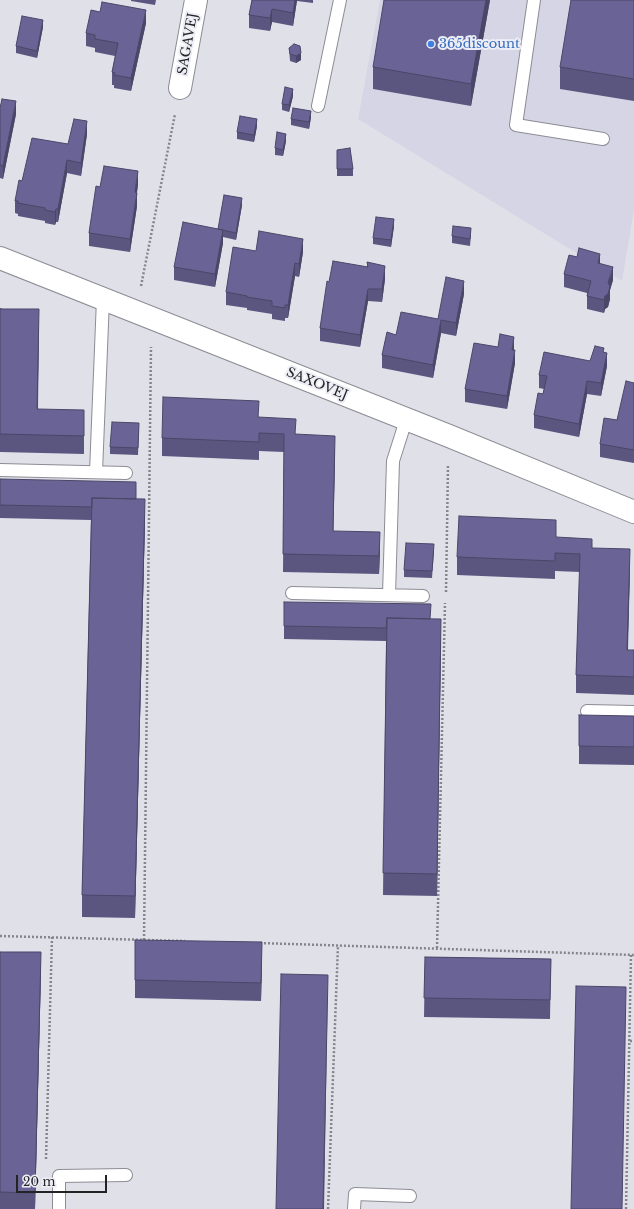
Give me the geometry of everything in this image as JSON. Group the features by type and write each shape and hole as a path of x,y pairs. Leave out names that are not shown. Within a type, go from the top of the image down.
{"street":[{"name":"SAGAVEJ","path":"180,88 196,0"},
{"name":"SAXOVEJ","path":"0,258 449,436 634,512"}],"lane":[{"path":"318,106 340,0"},
{"path":"534,0 516,125 603,139"},
{"path":"96,472 104,299"},
{"path":"389,595 393,461 406,420"},
{"path":"0,470 126,473"},
{"path":"292,593 423,596"},
{"path":"587,711 634,712"},
{"path":"59,1209 59,1176 126,1175"},
{"path":"354,1209 355,1194 410,1196"}],"path":[{"path":"144,940 144,315 180,88"},
{"path":"437,948 449,436"},
{"path":"0,936 190,941"},
{"path":"52,937 46,1164 59,1176"},
{"path":"252,943 633,955 626,1209"},
{"path":"328,1209 338,945"}],"shaded area":[{"path":"380,0 634,0 634,210 622,281 358,119"}],"building":[{"path":"252,0 295,0 293,13 272,9 270,18 249,15"},
{"name":"365discount","path":"384,0 486,0 471,84 373,67"},
{"path":"571,0 634,0 634,79 560,67"},
{"path":"102,2 146,10 131,78 114,75 115,73 112,72 118,43 95,39 95,35 86,33 91,10 100,12"},
{"path":"22,16 43,20 37,51 16,46"},
{"path":"294,44 300,46 301,53 296,56 290,54 289,48"},
{"path":"285,87 293,89 289,105 282,104"},
{"path":"2,99 16,101 3,166 0,165 0,108"},
{"path":"293,108 311,111 309,122 291,119"},
{"path":"240,116 257,119 254,135 237,132"},
{"path":"74,119 87,121 81,163 67,160 58,209 56,209 55,212 45,210 45,208 18,203 18,201 15,201 19,180 22,181 32,138 68,144"},
{"path":"277,132 286,134 283,150 275,148"},
{"path":"350,148 353,169 337,169 337,150"},
{"path":"104,166 138,171 135,192 137,193 130,239 89,233 96,186 100,187"},
{"path":"224,195 242,198 236,233 218,229"},
{"path":"376,217 394,219 391,240 373,238"},
{"path":"183,222 223,230 215,274 174,267"},
{"path":"453,226 471,228 470,239 452,236"},
{"path":"259,231 303,239 299,264 295,263 288,305 285,305 285,308 272,306 272,301 226,292 233,247 256,251"},
{"path":"579,248 600,254 598,263 613,267 608,283 610,286 608,294 605,296 604,300 587,296 591,281 564,274 569,255 577,257"},
{"path":"333,261 368,267 367,262 385,266 382,289 368,289 360,335 320,328 327,281 329,282"},
{"path":"446,277 464,281 456,323 441,320 433,365 382,355 387,332 396,335 401,312 438,319"},
{"path":"0,309 39,309 37,409 84,410 84,436 0,434"},
{"path":"500,334 514,337 512,350 515,350 507,396 465,389 474,343 498,347"},
{"path":"595,346 604,348 603,352 607,353 601,383 587,381 579,424 534,415 538,393 543,394 547,376 539,375 544,352 590,361"},
{"path":"626,381 634,383 634,450 600,444 604,418 617,420"},
{"path":"163,397 259,401 258,417 296,419 295,434 335,436 333,531 380,532 379,556 283,554 284,434 259,433 259,442 162,438"},
{"path":"112,422 139,423 138,448 110,447"},
{"path":"0,479 136,482 136,499 92,498 92,507 0,505"},
{"path":"92,498 145,499 135,896 82,895"},
{"path":"459,516 556,520 556,537 592,539 592,548 630,549 627,650 634,650 634,677 576,675 580,554 555,553 555,561 457,557"},
{"path":"406,543 434,544 432,571 404,570"},
{"path":"284,602 431,604 430,619 387,618 386,628 284,626"},
{"path":"387,618 441,619 437,874 383,873"},
{"path":"579,715 634,716 634,747 579,746"},
{"path":"135,940 262,942 261,983 135,980"},
{"path":"0,952 41,952 35,1193 0,1192"},
{"path":"425,957 551,959 550,1000 424,998"},
{"path":"281,974 328,975 323,1209 276,1209"},
{"path":"576,986 626,987 622,1209 571,1209"}],"place":[{"name":"365discount","path":"431,44"}]}
